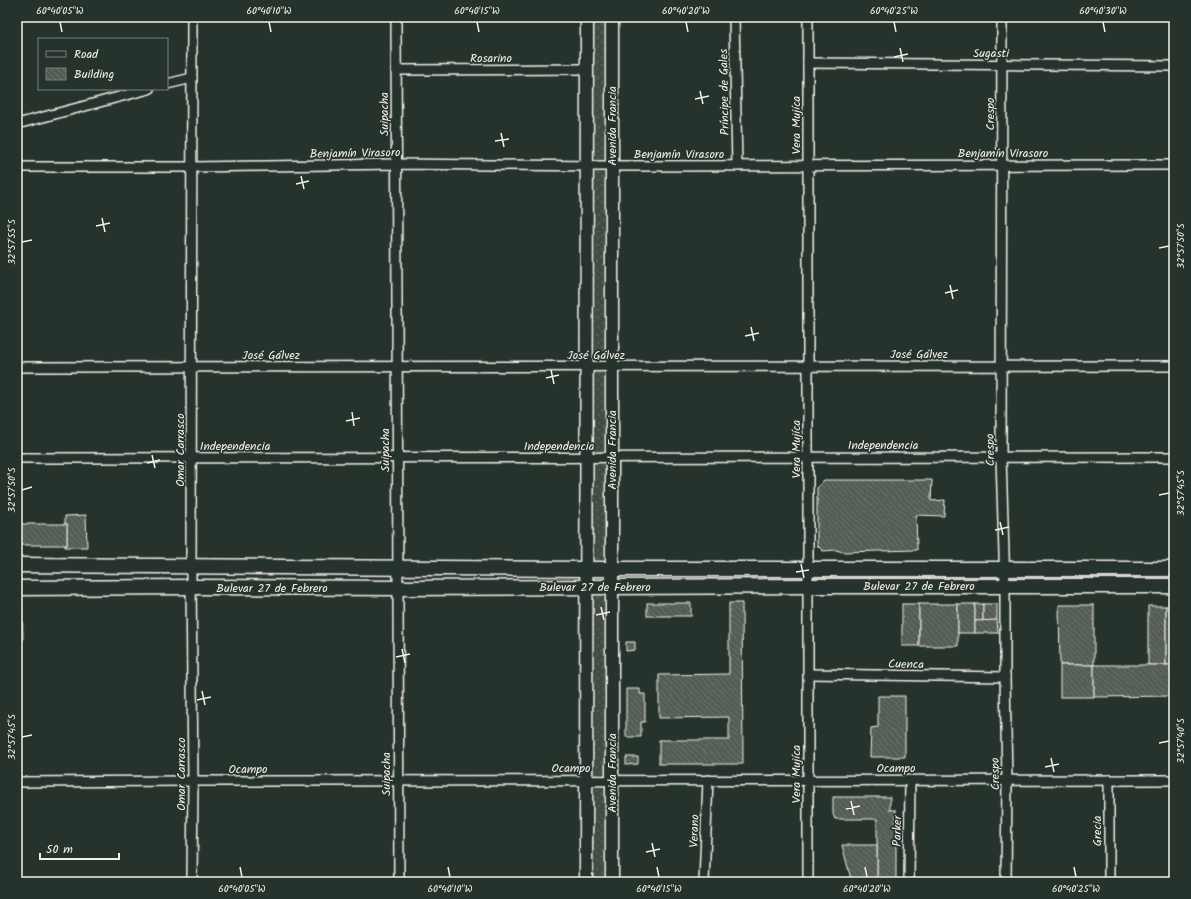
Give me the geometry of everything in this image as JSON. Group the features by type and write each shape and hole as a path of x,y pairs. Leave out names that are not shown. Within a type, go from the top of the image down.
{"main road":[{"path":"586,882 587,17"},
{"name":"Avenida Francia","path":"612,17 612,882"},
{"name":"Bulevar 27 de Febrero","path":"17,565 586,569 1174,569"},
{"name":"Bulevar 27 de Febrero","path":"17,588 1174,586"}],"street":[{"name":"Omar Carrasco","path":"192,17 192,882"},
{"name":"Suipacha","path":"396,17 399,882"},
{"name":"Príncipe de Gales","path":"734,17 738,166"},
{"name":"Vera Mujíca","path":"808,17 808,882"},
{"name":"Crespo","path":"1002,17 1001,457 1005,586 1007,781 1006,882"},
{"name":"Sugasti","path":"808,63 1174,66"},
{"name":"Rosarino","path":"396,70 587,69"},
{"path":"168,84 192,78"},
{"path":"17,124 146,90"},
{"name":"Benjamín Virasoro","path":"17,167 192,167 396,164 587,166 1174,165"},
{"name":"José Gálvez","path":"17,367 1174,366"},
{"name":"Independencia","path":"17,458 1174,457"},
{"name":"Cuenca","path":"808,674 1005,677"},
{"name":"Ocampo","path":"17,782 193,780 1174,780"},
{"name":"Verano","path":"704,882 708,780"},
{"name":"Parker","path":"909,882 910,780"},
{"name":"Grecia","path":"1109,780 1109,882"}],"shaded area":[{"path":"587,17 612,17 612,882 586,882"}],"building":[{"path":"824,480 932,480 931,501 945,500 944,516 916,515 917,550 843,552 836,550 823,551 817,545 817,488"},
{"path":"86,515 87,547 65,547 65,545 67,545 67,524 65,524 65,516"},
{"path":"17,524 67,524 67,545 17,545"},
{"path":"647,603 691,603 691,616 647,616"},
{"path":"729,603 742,603 743,764 659,764 659,740 729,740 729,717 659,718 659,675 729,674"},
{"path":"17,604 22,604 23,640 17,640"},
{"path":"902,604 919,604 919,646 902,646"},
{"path":"919,604 958,604 958,646 919,646"},
{"path":"958,604 975,604 975,633 958,633"},
{"path":"975,604 983,604 983,621 975,621"},
{"path":"983,604 997,604 997,620 983,621"},
{"path":"1059,605 1094,605 1094,665 1060,665"},
{"path":"1148,606 1166,606 1166,665 1148,665"},
{"path":"1166,606 1174,606 1174,665 1166,665"},
{"path":"997,620 998,633 975,633 975,621"},
{"path":"626,642 635,642 635,650 626,651"},
{"path":"1060,665 1094,665 1094,697 1060,697"},
{"path":"1094,665 1174,665 1174,696 1094,697"},
{"path":"626,689 640,689 640,694 645,694 645,722 641,722 641,737 626,737"},
{"path":"878,696 905,696 905,757 870,757 871,728 878,727"},
{"path":"626,757 638,757 638,764 626,765"},
{"path":"833,797 890,797 890,810 896,810 896,882 877,882 877,819 835,819 833,814"},
{"path":"842,845 877,845 877,879 851,879"}]}
